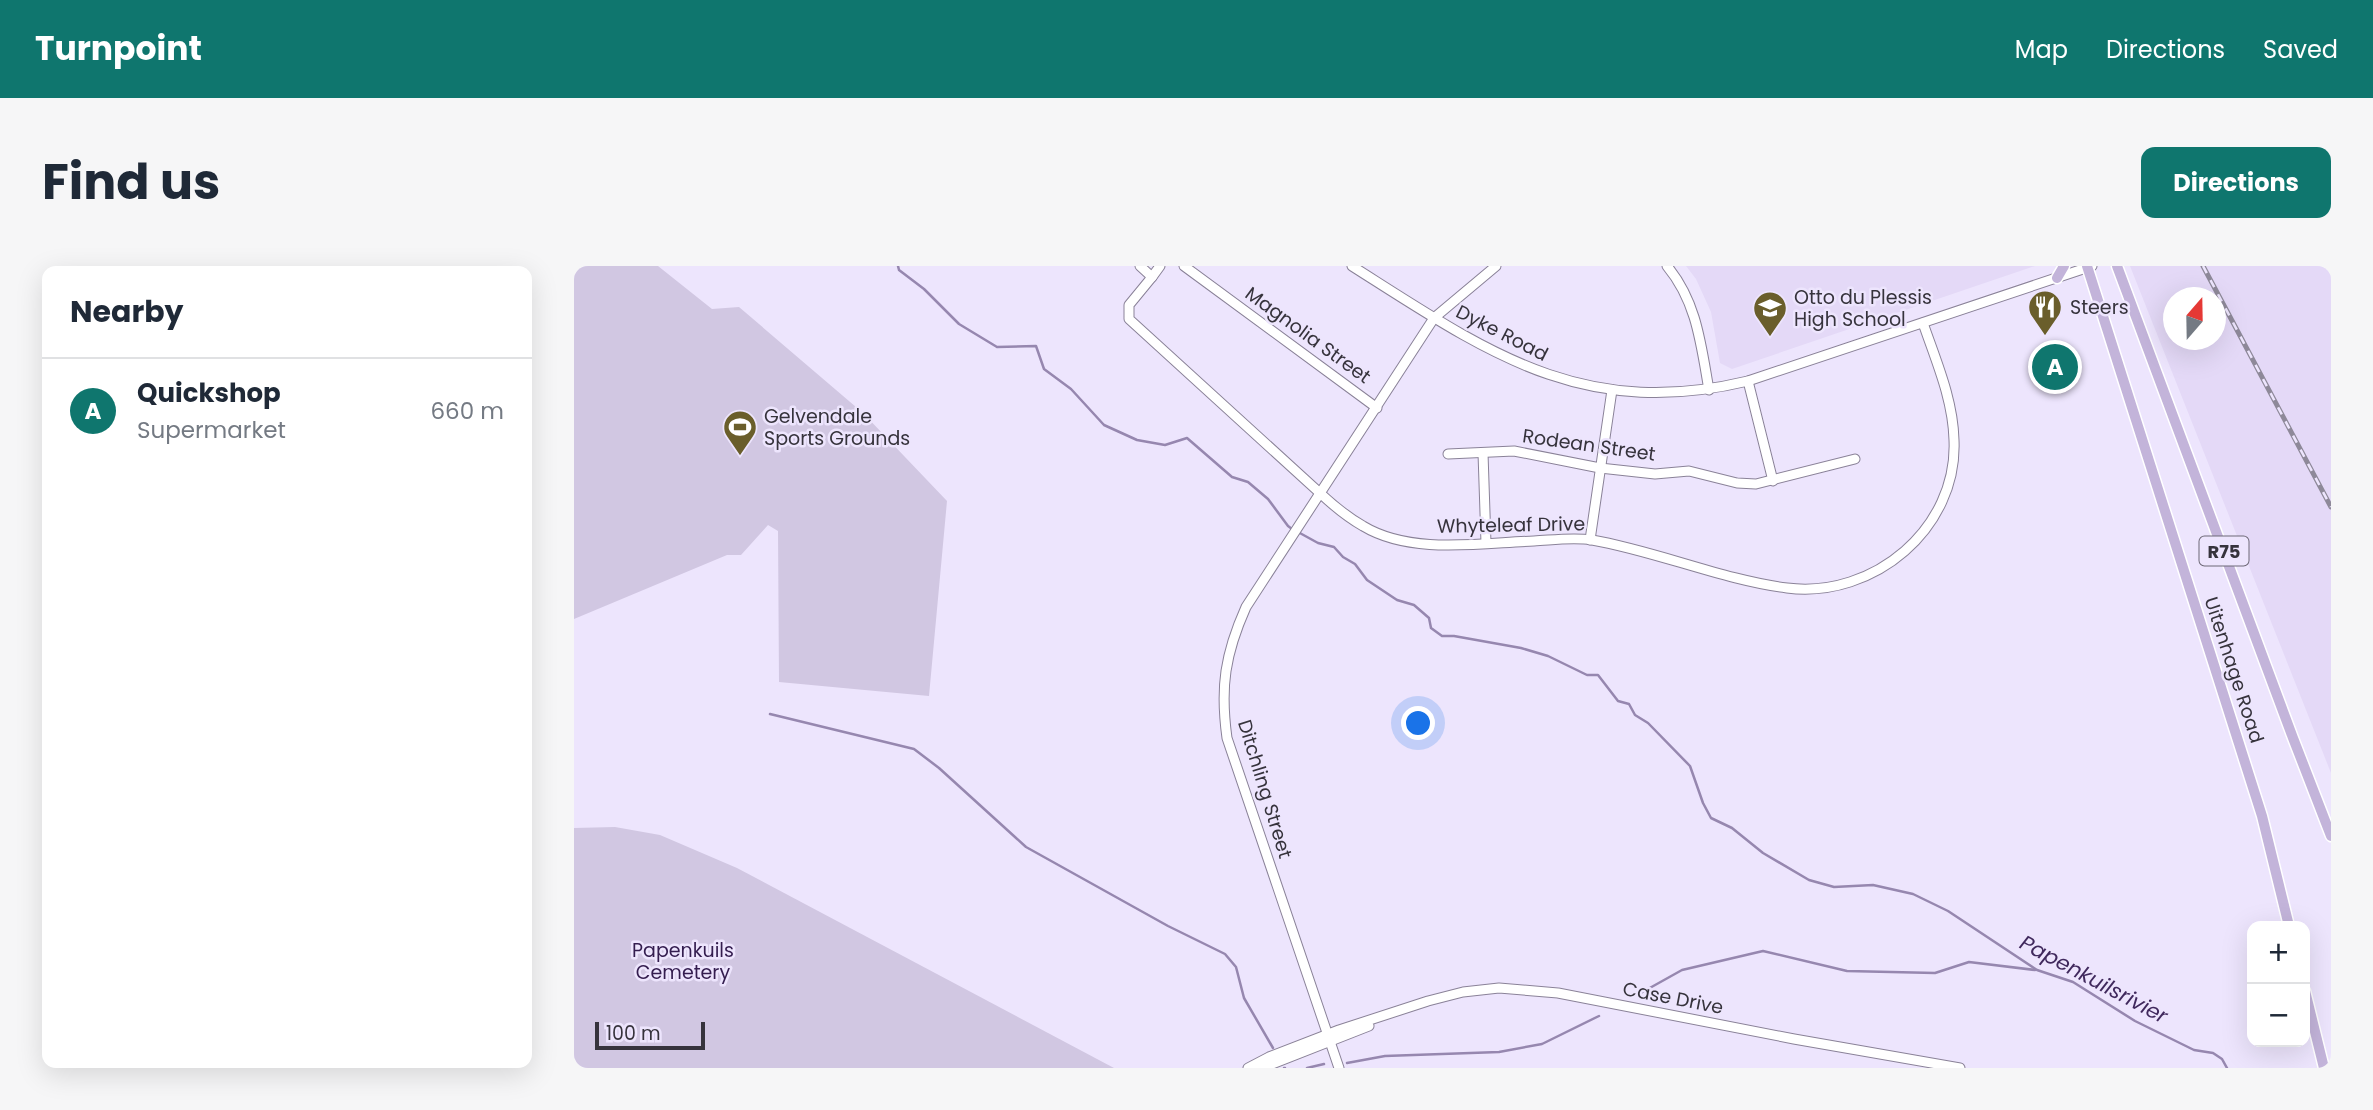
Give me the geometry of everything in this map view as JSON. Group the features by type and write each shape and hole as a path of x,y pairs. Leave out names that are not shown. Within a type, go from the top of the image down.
{"main road":[{"path":"2056,278 2064,266"},
{"name":"Uitenhage Road","path":"2117,266 2331,836"},
{"name":"Uitenhage Road","path":"2089,267 2262,816 2288,921"},
{"path":"2310,1011 2324,1068"}],"street":[{"path":"1140,266 1152,277"},
{"name":"Whyteleaf Drive","path":"1160,266 1129,305 1129,319 1321,494 1363,527 1393,538 1424,544 1590,540 1788,589 1836,586 1866,576 1892,562 1918,539 1943,503 1952,471 1955,441 1951,409 1923,323"},
{"name":"Magnolia Street","path":"1184,266 1377,408"},
{"name":"Dyke Road","path":"1352,266 1434,318 1519,364 1570,382 1612,390 1650,393 1709,390 1748,381 2089,267"},
{"name":"Ditchling Street","path":"1339,1068 1227,738 1223,699 1226,662 1238,625 1255,592 1434,318 1496,266"},
{"path":"1667,266 1683,288 1694,313 1709,390"},
{"path":"1748,381 1773,481"},
{"path":"1590,540 1612,390"},
{"name":"Rodean Street","path":"1448,454 1514,451 1600,468 1655,474 1686,470 1746,484 1773,481 1855,459"},
{"path":"1482,453 1486,543"},
{"name":"Case Drive","path":"1248,1068 1269,1057 1372,1025 1382,1017 1428,1000 1463,992 1499,989 1534,990 1960,1068"},
{"name":"Case Drive","path":"1262,1068 1328,1038"},
{"path":"1887,1068 1890,1056"}],"shaded area":[{"name":"Otto du Plessis High School","path":"1686,266 2035,266 1732,369 1720,363 1711,312 1696,279"},
{"path":"2130,266 2331,266 2331,773 2163,350 2226,350 2226,287 2163,287 2163,349"}],"green space":[{"name":"Gelvendale Sports Grounds","path":"574,266 658,266 712,309 739,307 863,413 947,501 929,696 779,682 778,531 768,525 741,555 727,555 574,619"},
{"name":"Papenkuils Cemetery","path":"615,827 660,835 737,868 1114,1068 574,1068 574,828"}],"waterway":[{"name":"Papenkuilsrivier","path":"898,266 899,270 924,289 959,324 997,347 1036,346 1044,369 1071,389 1104,425 1137,440 1165,445 1187,438 1232,477 1248,482 1268,499 1292,529"},
{"name":"Papenkuilsrivier","path":"1298,532 1318,543 1334,547 1343,557 1355,564 1367,580 1397,600 1414,605 1429,618 1431,628 1442,636 1521,648 1548,656 1587,675 1598,675 1618,701 1629,704 1635,715 1648,723 1690,766 1711,818 1732,828 1763,853 1809,880 1834,887 1873,885 1913,894 1948,911 2037,970 2073,982 2135,1021 2194,1050 2213,1053 2222,1059 2227,1068"},
{"path":"770,714 914,749 939,768 1026,847 1168,926 1225,954 1236,967 1244,998 1273,1048"},
{"path":"1639,994 1682,970 1763,951 1847,971 1935,973 1969,962 2035,970"},
{"path":"1347,1063 1385,1056 1499,1052 1542,1044 1599,1016"},
{"path":"1307,1068 1324,1064"}],"railway":[{"path":"2203,266 2331,507"}],"place":[{"name":"Steers","path":"2045,337"},
{"name":"Otto du Plessis High School","path":"1770,338"},
{"name":"Quickshop","path":"2055,367"},
{"name":"Gelvendale Sports Grounds","path":"740,457"}]}
